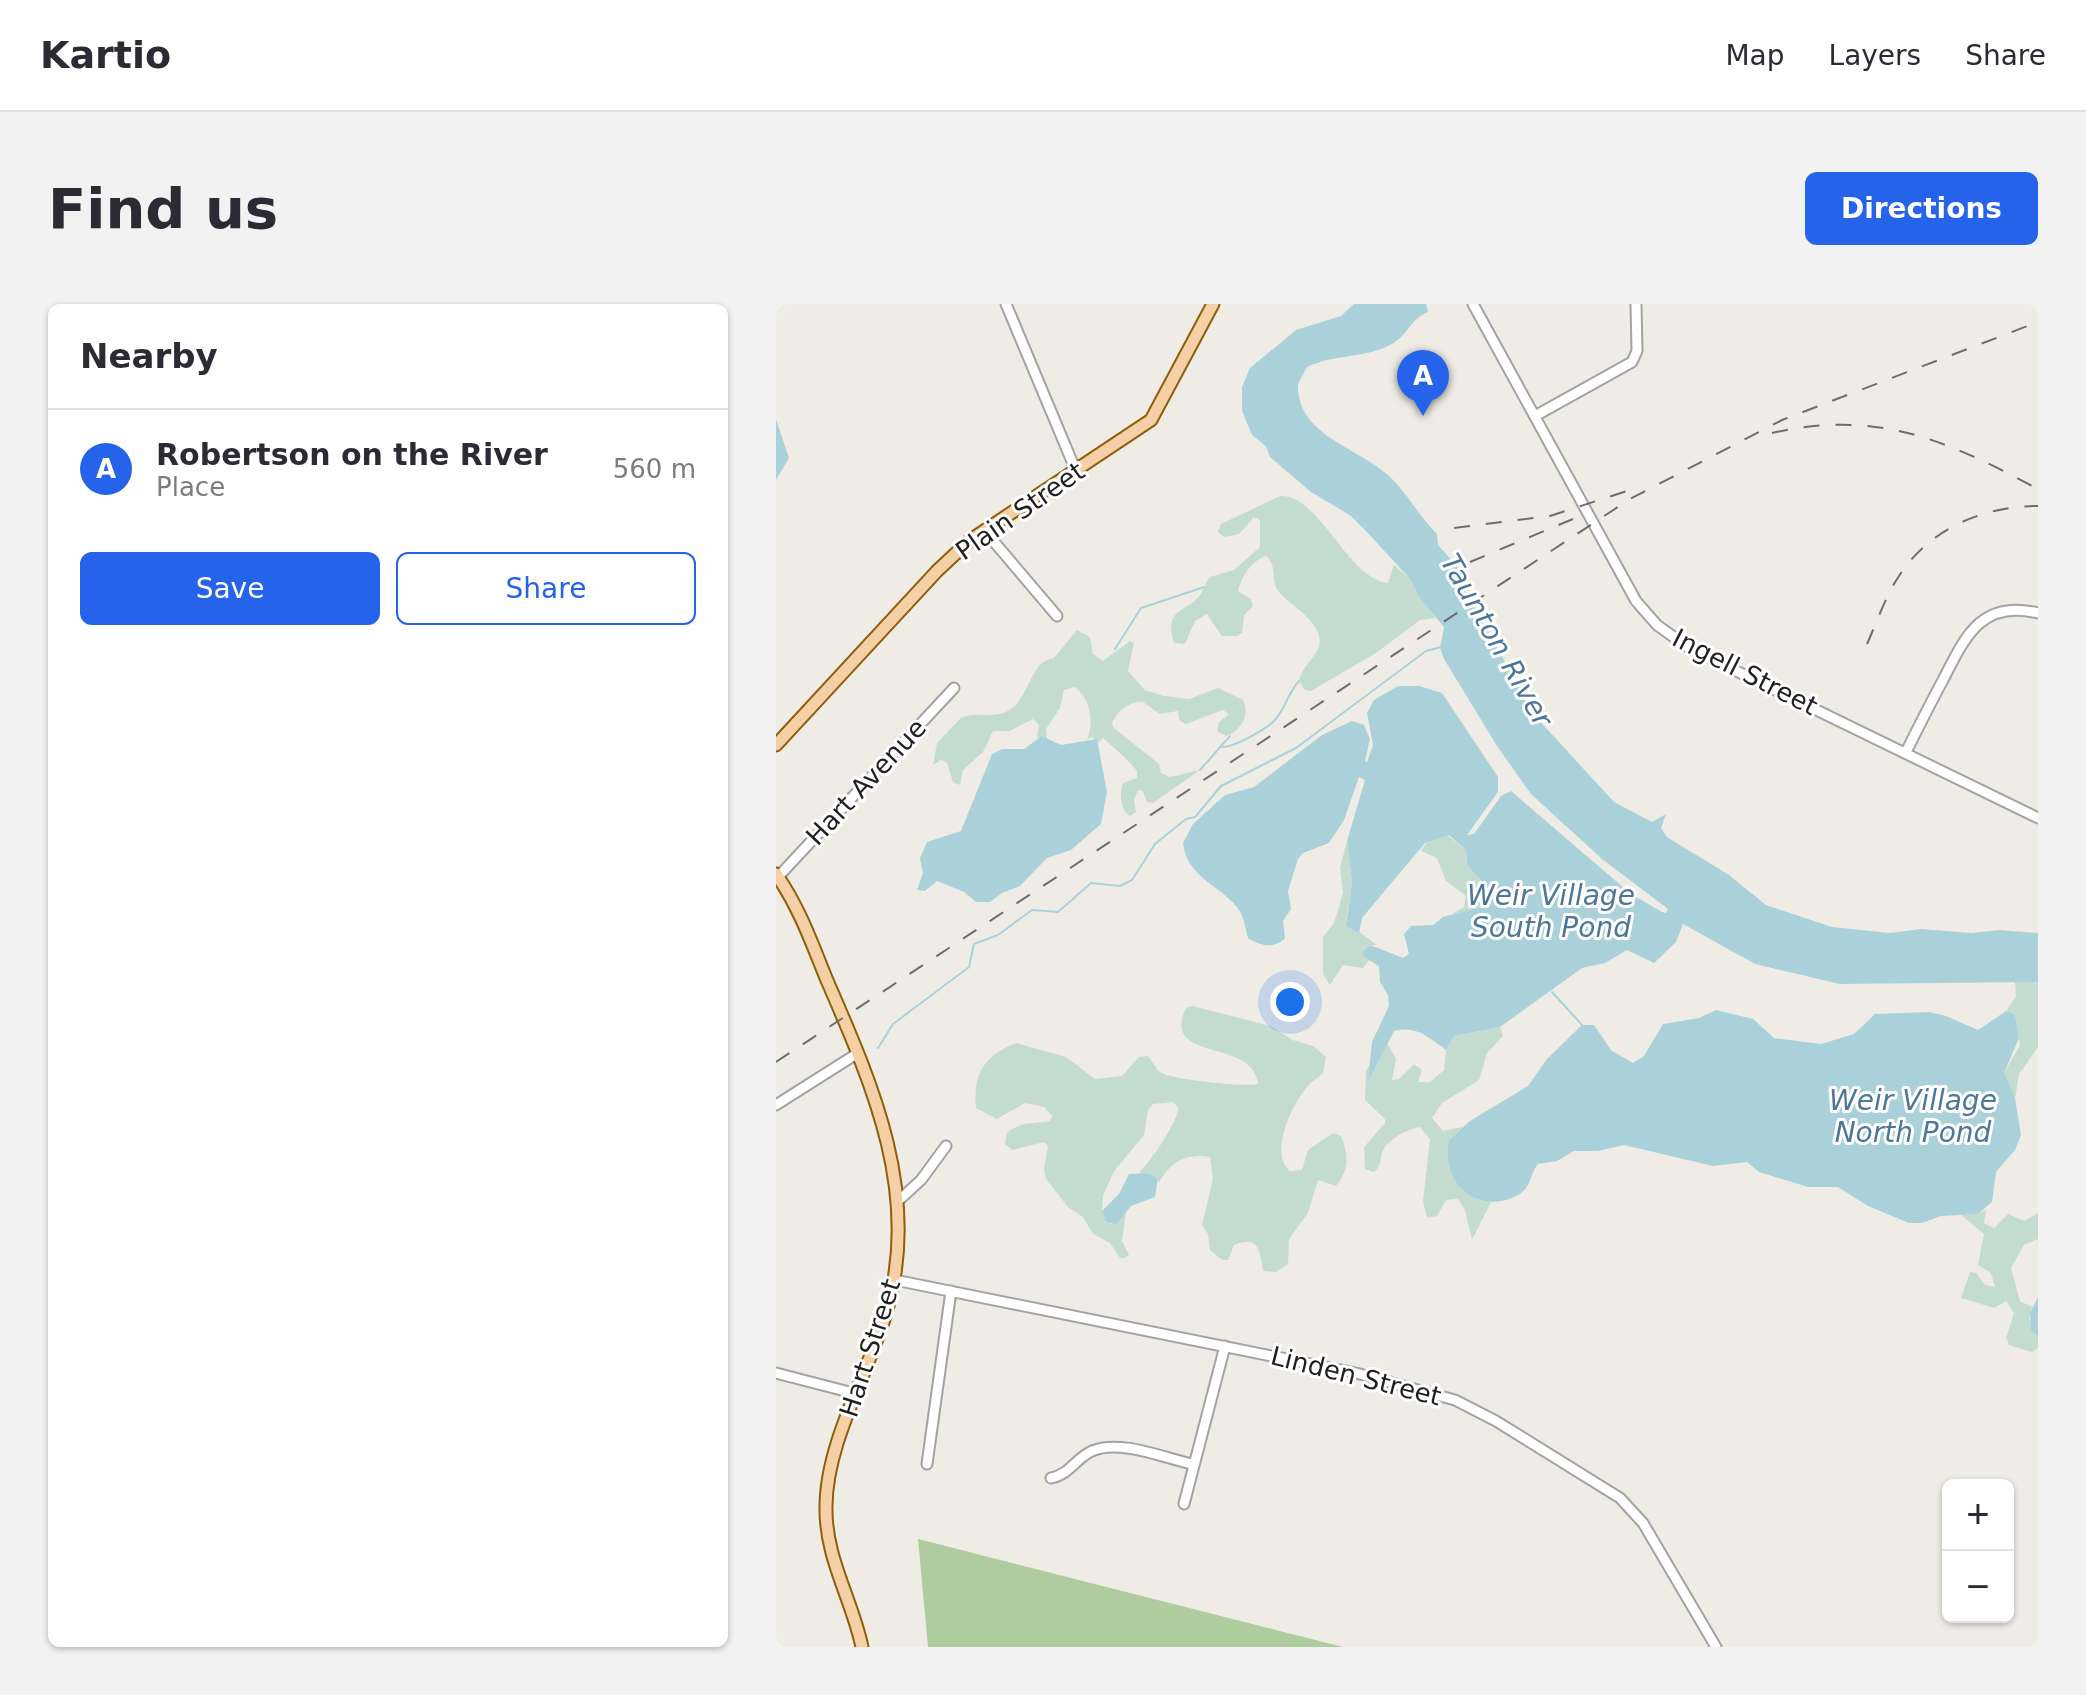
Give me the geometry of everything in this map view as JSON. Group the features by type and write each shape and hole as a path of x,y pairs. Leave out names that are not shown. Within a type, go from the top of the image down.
{"main road":[{"name":"Plain Street","path":"776,745 937,571 984,530 1139,431 1156,414 1213,304"},
{"name":"Hart Street","path":"777,876 805,922 858,1053 887,1135 898,1201 900,1243 895,1280 831,1468 826,1509 832,1561 857,1622 862,1647"}],"street":[{"path":"1006,304 1076,471"},
{"name":"Ingell Street","path":"1473,304 1636,601 1657,625 1687,646 2038,818"},
{"path":"1535,416 1632,362 1638,348 1636,304"},
{"path":"984,530 1057,616"},
{"path":"1906,752 1959,646 1973,628 2004,611 2038,613"},
{"name":"Hart Avenue","path":"777,876 954,688"},
{"path":"776,1105 858,1053"},
{"path":"898,1201 921,1180 946,1146"},
{"name":"Linden Street","path":"895,1280 1356,1373 1455,1400 1581,1471 1620,1498 1643,1523 1716,1647"},
{"path":"927,1464 951,1291"},
{"path":"1184,1504 1225,1346"},
{"path":"776,1373 857,1394"},
{"path":"1051,1478 1064,1474 1087,1453 1107,1447 1192,1464"}],"green space":[{"path":"1280,496 1294,499 1308,508 1359,567 1373,578 1388,583 1394,565 1410,579 1436,618 1420,620 1376,653 1311,691 1305,690 1299,681 1318,649 1318,632 1306,616 1278,591 1272,564 1266,556 1252,565 1238,591 1251,599 1253,606 1244,615 1242,633 1222,636 1207,614 1195,621 1185,644 1174,643 1171,623 1174,617 1200,595 1210,577 1234,570 1260,547 1260,520 1254,517 1239,534 1224,537 1218,532 1221,524"},
{"path":"1077,630 1090,637 1093,654 1103,661 1130,641 1134,643 1128,671 1145,690 1189,699 1218,688 1243,700 1246,711 1243,722 1236,731 1226,736 1217,731 1219,722 1229,714 1223,710 1186,724 1179,720 1178,711 1160,714 1143,702 1124,708 1112,723 1114,728 1159,764 1161,773 1170,777 1200,770 1153,803 1147,802 1143,791 1138,790 1134,800 1136,812 1130,816 1122,806 1121,792 1123,783 1137,778 1137,771 1103,738 1098,743 1092,737 1087,740 1090,711 1085,698 1075,687 1064,690 1060,708 1046,729 1047,738 1037,738 1039,725 1033,719 1010,731 993,731 983,752 963,770 960,785 953,782 947,763 941,760 933,765 937,743 961,718 1010,710 1021,698 1041,664 1054,658"},
{"path":"1447,835 1466,850 1466,862 1485,884 1485,902 1478,910 1452,914 1464,907 1466,896 1446,881 1437,858 1421,851 1427,842"},
{"path":"1347,841 1352,883 1346,922 1377,945 1370,945 1364,957 1369,960 1363,968 1343,965 1330,985 1323,974 1323,937 1334,923 1343,892 1340,868"},
{"path":"2015,982 2038,982 2038,1047 2019,1074 2015,1099 2004,1073 2020,1045 2015,1014 2006,1011 2016,997"},
{"path":"1193,1006 1270,1026 1293,1040 1313,1046 1326,1057 1323,1073 1303,1093 1290,1115 1281,1153 1290,1171 1302,1170 1308,1150 1333,1133 1341,1136 1344,1143 1345,1168 1336,1186 1318,1180 1308,1213 1289,1239 1288,1264 1276,1272 1263,1271 1257,1247 1249,1242 1234,1245 1228,1260 1222,1260 1210,1250 1208,1234 1202,1225 1213,1179 1210,1157 1193,1156 1174,1164 1159,1183 1158,1178 1139,1172 1174,1121 1178,1107 1173,1102 1153,1104 1148,1110 1144,1135 1115,1170 1103,1195 1102,1211 1111,1224 1116,1225 1126,1211 1122,1241 1129,1255 1125,1258 1120,1258 1110,1243 1093,1234 1083,1217 1068,1207 1046,1179 1044,1169 1048,1146 1044,1142 1012,1150 1005,1144 1007,1133 1017,1126 1050,1121 1052,1116 1044,1107 1025,1103 997,1119 976,1108 976,1085 983,1067 996,1054 1016,1043 1066,1057 1095,1079 1122,1076 1139,1057 1148,1056 1158,1071 1178,1078 1238,1085 1258,1084 1253,1070 1241,1060 1196,1044 1186,1037 1181,1025 1186,1008"},
{"path":"1500,1027 1503,1036 1487,1053 1479,1080 1442,1103 1432,1118 1443,1131 1463,1127 1449,1140 1452,1171 1471,1196 1491,1202 1472,1240 1465,1210 1458,1199 1446,1200 1437,1216 1427,1218 1423,1201 1430,1139 1420,1127 1388,1143 1374,1172 1365,1169 1364,1147 1385,1123 1385,1119 1365,1100 1366,1071 1370,1064 1369,1080 1387,1043 1396,1059 1392,1080 1399,1079 1414,1064 1422,1070 1418,1082 1430,1082 1444,1070 1446,1050 1454,1036"},
{"path":"1986,1210 1984,1223 1994,1228 2008,1214 2024,1221 2038,1213 2038,1239 2024,1245 2011,1268 2020,1301 2032,1307 2029,1319 2038,1335 2038,1348 2032,1352 2009,1345 2006,1338 2014,1313 2006,1301 1994,1308 1961,1298 1970,1272 1976,1273 1985,1285 1995,1287 1991,1273 1978,1265 1984,1234 1961,1215"},
{"path":"918,1539 1343,1647 928,1647"}],"water":[{"name":"Weir Village South Pond","path":"1354,304 1426,304 1428,312 1386,347 1307,367 1298,384 1300,402 1307,416 1318,429 1390,477 1437,534 1438,545 1457,566 1464,589 1536,717 1614,802 1652,822 1666,814 1661,828 1667,837 1729,875 1766,905 1832,927 1890,933 1921,929 2038,933 2038,982 1840,984 1755,964 1683,924 1676,942 1654,963 1627,950 1605,963 1582,968 1500,1027 1454,1036 1446,1050 1416,1031 1394,1031 1368,1082 1372,1042 1389,1006 1388,995 1380,982 1379,966 1364,957 1363,952 1370,945 1403,958 1409,954 1404,934 1411,926 1433,925 1443,917 1482,907 1485,884 1467,865 1466,850 1449,835 1425,843 1362,918 1359,933 1346,926 1352,883 1347,841 1365,780 1359,777 1344,820 1329,843 1303,853 1298,859 1288,891 1291,909 1283,921 1285,938 1277,944 1267,945 1248,938 1237,907 1190,864 1183,843 1193,824 1225,795 1254,787 1322,735 1352,721 1364,725 1370,739 1367,762 1373,745 1367,713 1374,700 1398,686 1419,686 1442,693 1498,777 1498,792 1467,835 1474,834 1501,796 1511,791 1631,894 1662,912 1666,913 1668,909 1602,859 1531,794 1497,746 1444,659 1440,648 1444,627 1420,598 1410,579 1351,516 1311,492 1270,457 1266,446 1252,435 1242,411 1242,387 1250,368 1296,330 1341,316"},
{"path":"776,419 789,458 776,480"},
{"path":"1042,736 1061,745 1097,739 1107,792 1101,824 1071,850 1047,858 1020,886 990,902 976,902 964,892 937,881 925,891 917,890 923,873 920,858 927,842 961,831 992,754 1002,749 1024,749"},
{"name":"Weir Village North Pond","path":"1716,1010 1753,1019 1774,1038 1821,1044 1854,1034 1875,1014 1929,1012 1978,1030 2006,1011 2015,1014 2019,1038 2004,1073 2015,1098 2021,1135 2015,1150 1996,1172 1992,1202 1978,1214 1941,1216 1922,1223 1909,1223 1868,1206 1838,1187 1808,1187 1759,1172 1747,1162 1713,1166 1624,1145 1598,1151 1574,1151 1557,1161 1538,1164 1522,1192 1503,1201 1489,1202 1476,1198 1456,1182 1450,1169 1449,1140 1470,1121 1528,1086 1547,1059 1582,1025 1594,1025 1611,1050 1633,1063 1644,1056 1663,1024 1699,1018"},
{"path":"1145,1173 1158,1178 1155,1197 1131,1206 1116,1225 1106,1221 1102,1211 1119,1194 1129,1174"},
{"path":"2038,1297 2038,1335 2031,1331 2030,1313"}],"waterway":[{"path":"1115,649 1141,608 1204,587"},
{"path":"878,1048 893,1024 969,967 974,944 998,935 1032,910 1058,912 1091,883 1120,886 1132,880 1155,844 1186,819 1195,817 1221,786 1296,748 1426,651 1441,647"},
{"path":"1223,747 1242,741 1271,724 1299,681"},
{"path":"1200,770 1230,736"},
{"path":"1552,992 1582,1025"}],"railway":[{"path":"776,1062 1630,499 1782,420 2038,322"},
{"path":"1772,433 1845,425 1878,427 1941,443 2038,489"},
{"path":"1454,528 1550,516 1627,491"},
{"path":"1867,644 1894,584 1911,559 1926,545 1959,523 1978,516 1997,510 2038,506"},
{"path":"1470,562 1573,519"}],"place":[{"name":"Robertson on the River","path":"1423,416"}],"water label":[{"name":"Taunton River","path":"1497,640"}]}
